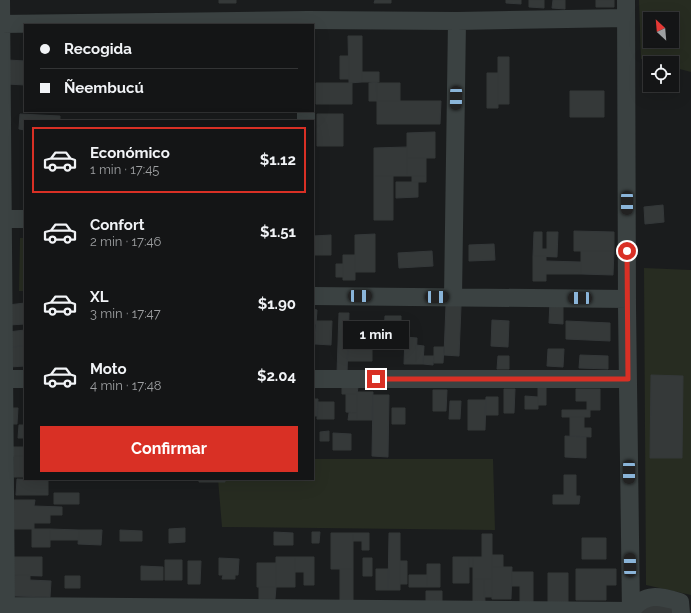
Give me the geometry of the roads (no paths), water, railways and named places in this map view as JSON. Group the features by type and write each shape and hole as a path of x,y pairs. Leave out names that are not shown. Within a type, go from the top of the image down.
{"street":[{"path":"1,0 1,139 3,219 2,286 4,379 2,417 6,610 631,612"},
{"path":"626,0 627,299 631,612"},
{"path":"1,24 457,21 626,18"},
{"path":"453,297 457,21"},
{"path":"3,219 24,219"},
{"path":"314,296 627,299"},
{"path":"4,379 24,379"},
{"path":"314,379 628,379"},
{"path":"631,612 637,603 648,597 666,598 680,602 681,613"}]}
